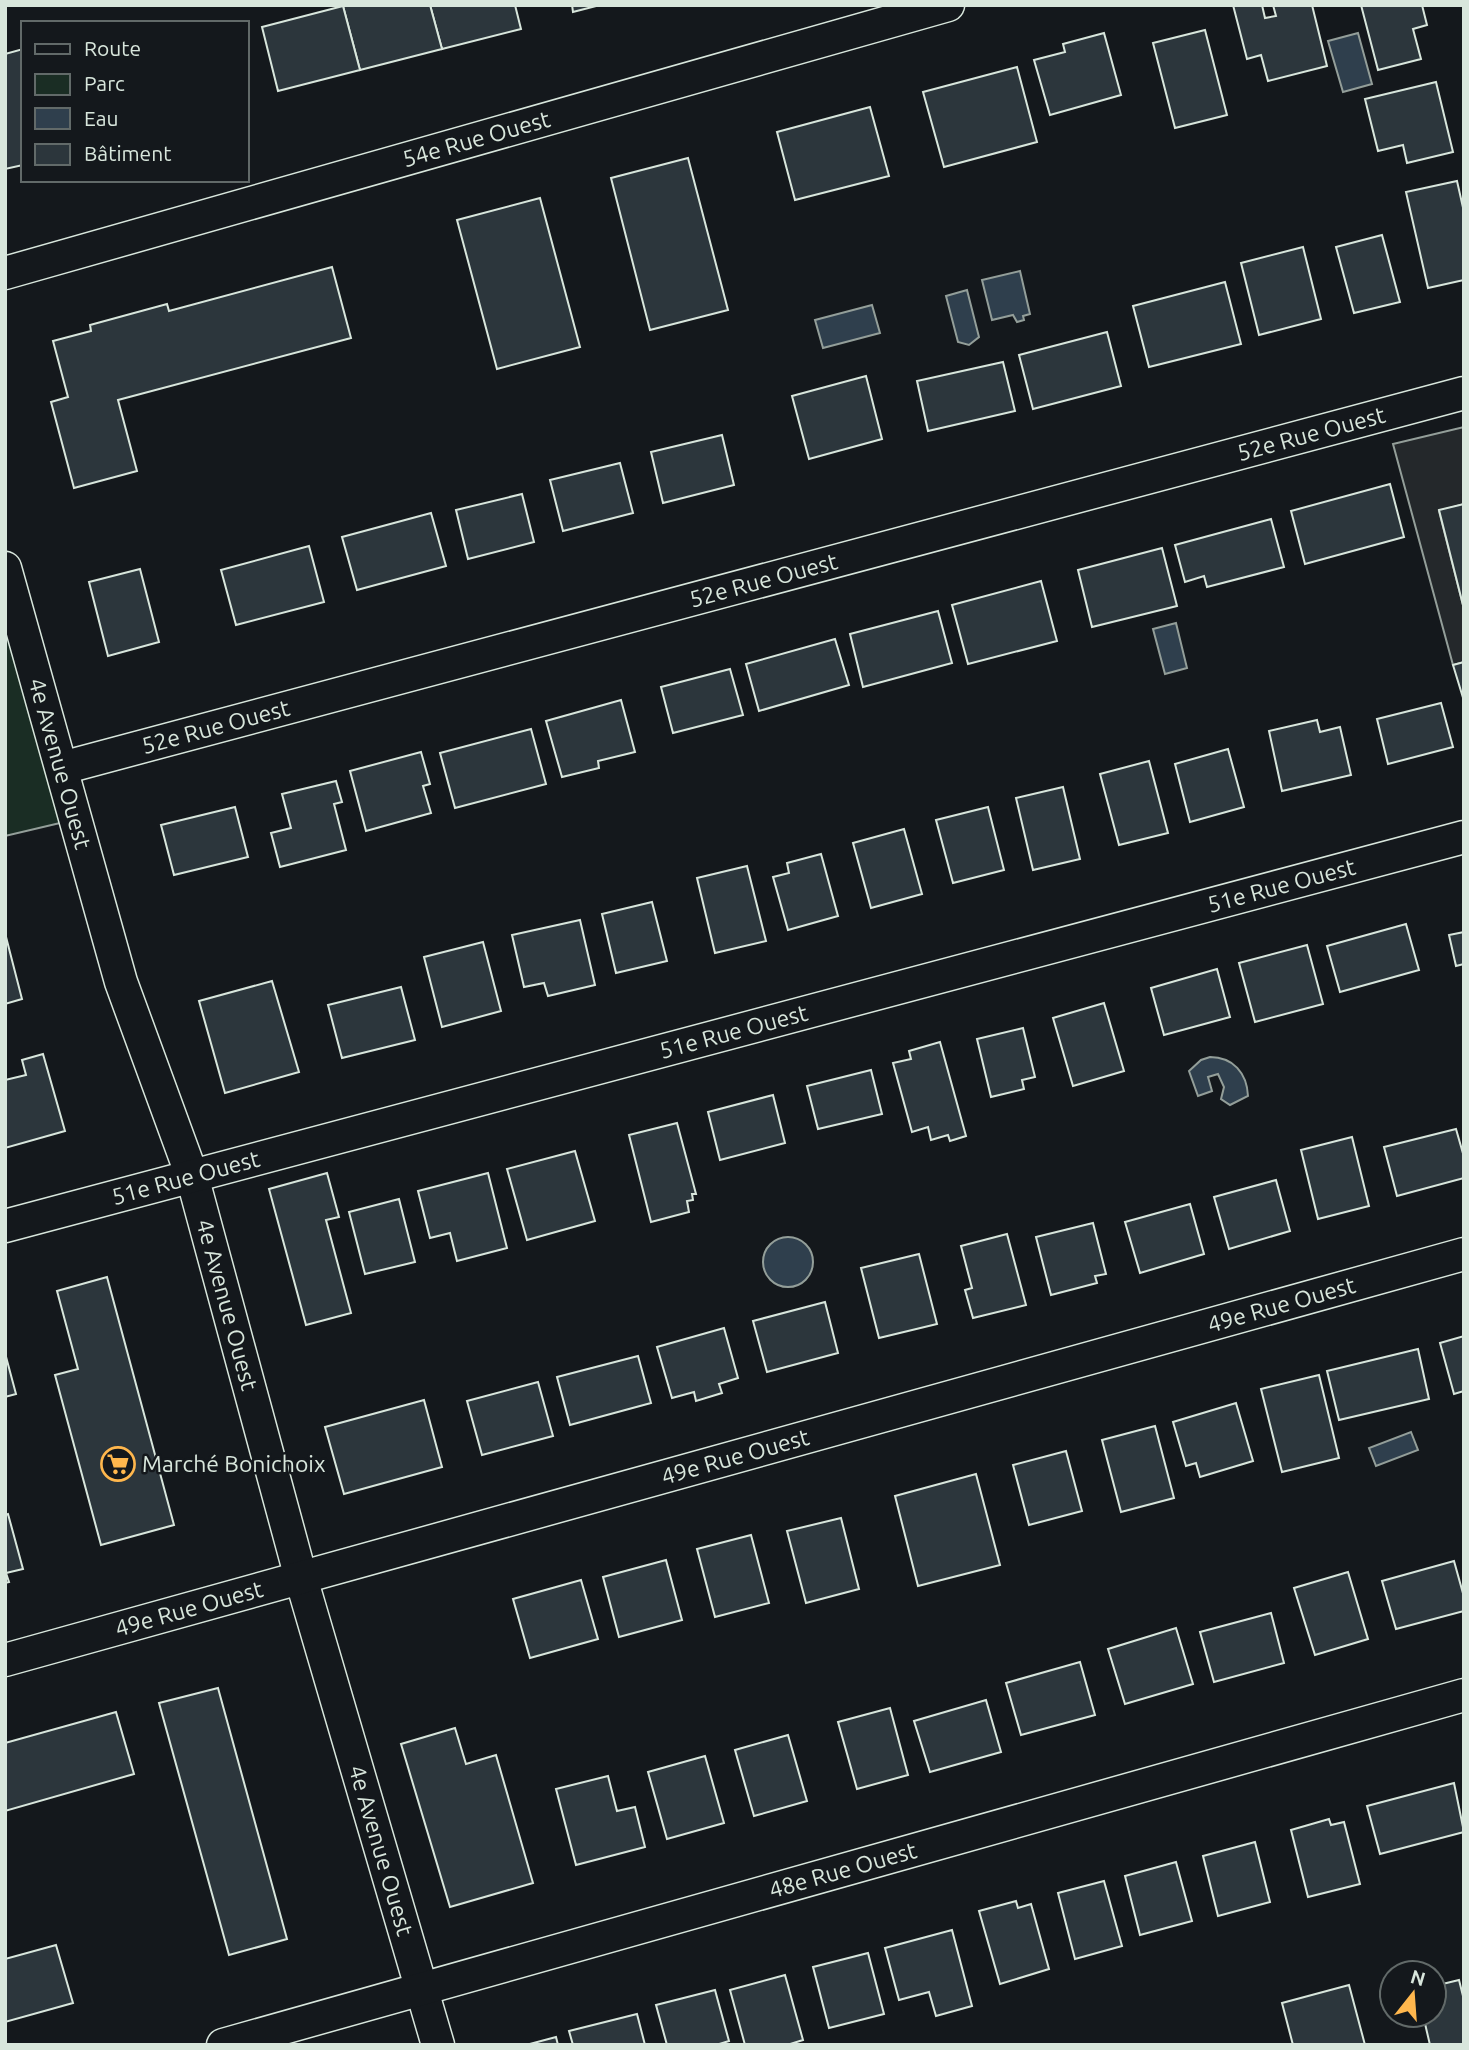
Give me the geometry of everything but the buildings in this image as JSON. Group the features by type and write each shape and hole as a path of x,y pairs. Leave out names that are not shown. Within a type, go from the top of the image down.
{"street":[{"name":"54e Rue Ouest","path":"5,273 948,5"},
{"name":"52e Rue Ouest","path":"62,768 1464,393"},
{"name":"4e Avenue Ouest","path":"5,568 121,982 192,1177 301,1578 438,2045"},
{"name":"51e Rue Ouest","path":"5,1226 1464,838"},
{"name":"49e Rue Ouest","path":"5,1660 1464,1254"},
{"name":"48e Rue Ouest","path":"223,2045 1464,1695"}],"green space":[{"path":"5,568 77,819 5,836"}],"shaded area":[{"path":"1464,427 1464,504 1439,511 1464,609 1464,662 1453,665 1393,444"}],"water":[{"path":"1358,33 1372,84 1343,92 1328,41"},
{"path":"1020,271 1030,314 1017,322 1013,315 992,320 982,280"},
{"path":"967,290 979,337 969,345 958,342 946,296"},
{"path":"872,305 880,333 823,348 815,320"},
{"path":"1176,623 1187,668 1165,674 1153,629"},
{"path":"1210,1057 1226,1060 1237,1068 1245,1080 1248,1096 1230,1105 1221,1099 1224,1087 1218,1074 1208,1077 1212,1091 1198,1096 1189,1071 1201,1060"},
{"path":"788,1237 805,1245 813,1262 805,1279 788,1287 771,1279 763,1262 771,1245"},
{"path":"1411,1432 1418,1450 1376,1466 1369,1448"}],"place":[{"name":"Marché Bonichoix","path":"118,1464"}]}
